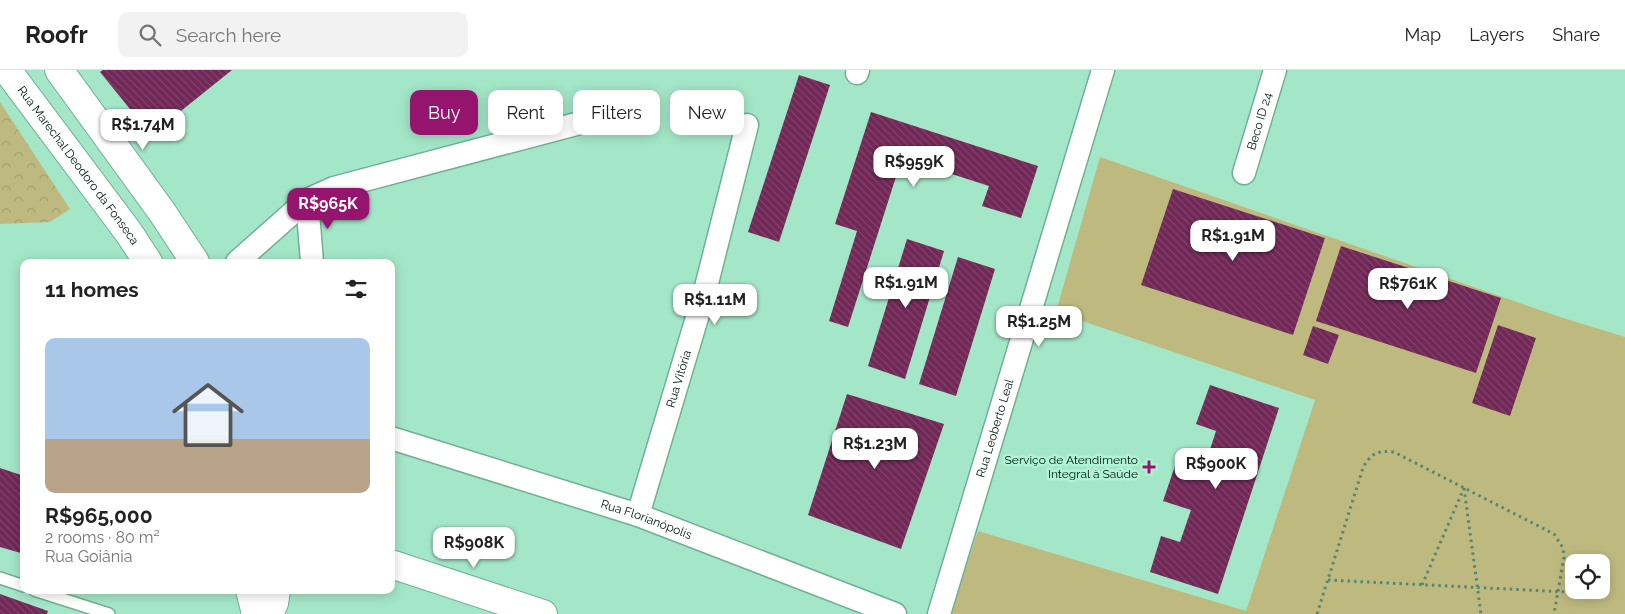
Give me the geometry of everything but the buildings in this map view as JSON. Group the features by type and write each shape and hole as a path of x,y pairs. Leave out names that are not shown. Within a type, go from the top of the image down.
{"main road":[{"name":"Rua Marechal Deodoro da Fonseca","path":"7,70 129,233 146,259"},
{"path":"59,70 162,212 193,259"},
{"path":"395,565 543,614"},
{"path":"251,594 256,614"},
{"path":"269,614 275,594"}],"street":[{"name":"Rua Leoberto Leal","path":"939,614 1103,70"},
{"name":"Beco ID 24","path":"1244,173 1275,70"},
{"path":"240,259 307,200 334,188 573,125"},
{"name":"Rua Vitória","path":"638,515 705,291 747,125"},
{"path":"307,200 312,259"},
{"name":"Rua Florianópolis","path":"395,439 638,515 895,614"}],"lane":[{"path":"0,578 20,585"},
{"path":"46,594 109,614"}],"path":[{"path":"1317,614 1363,468 1368,458 1375,452 1384,451 1394,452 1554,534 1563,548 1564,557 1554,614"},
{"path":"1422,584 1464,488"},
{"path":"1464,488 1481,614"},
{"path":"1328,580 1565,591"}],"green space":[{"path":"0,102 70,209 50,222 0,224"},
{"path":"1100,157 1560,317 1625,337 1625,614 950,614 978,531 1246,611 1315,400 1056,312"}],"place":[{"name":"Serviço de Atendimento Integral à Saúde","path":"1149,467"}]}
